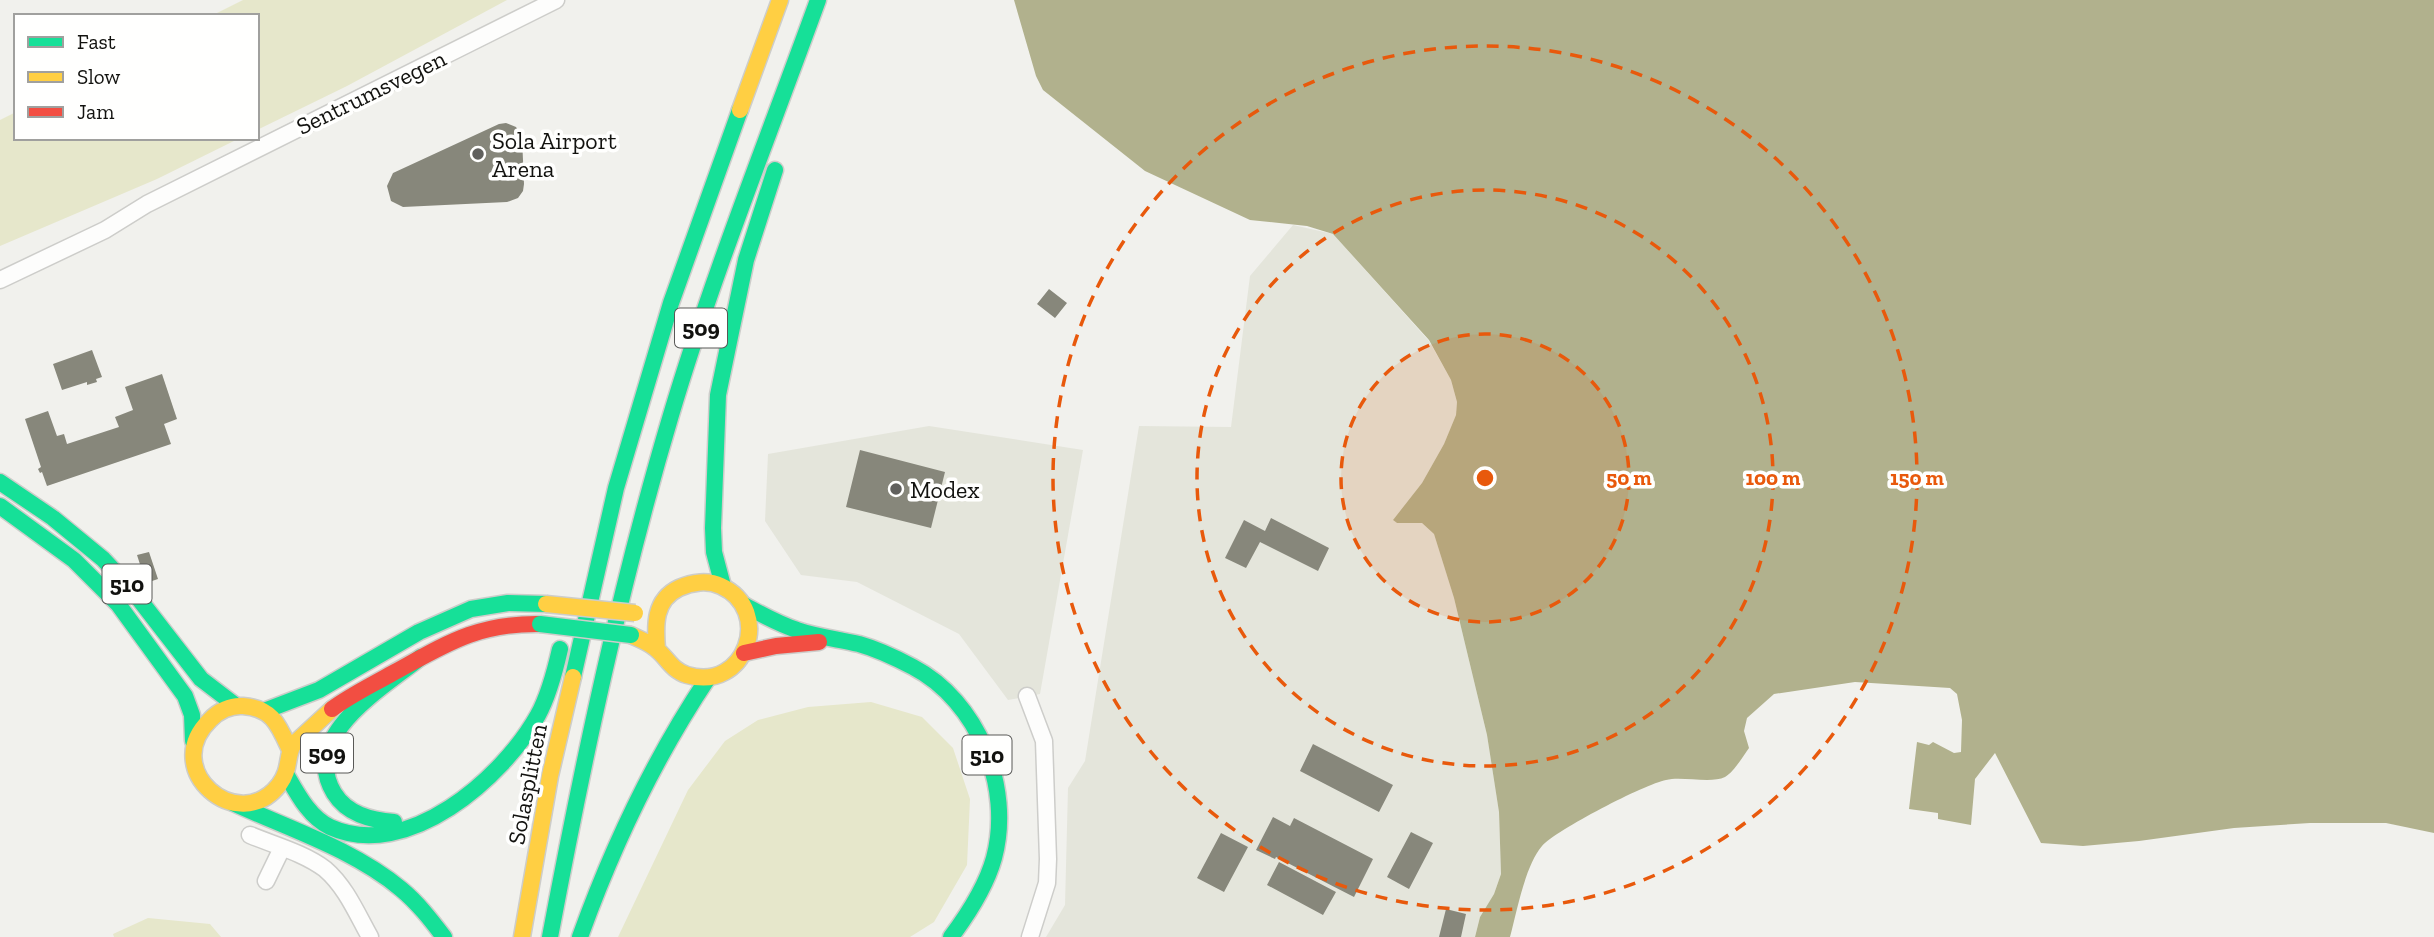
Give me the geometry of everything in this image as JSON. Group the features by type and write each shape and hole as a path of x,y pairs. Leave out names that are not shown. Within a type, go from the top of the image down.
{"main road":[{"name":"509","path":"583,560 616,488 671,303 780,0"},
{"name":"509","path":"792,117 804,78 819,0"},
{"name":"Solasplitten","path":"550,937 576,795 605,662 672,413 729,245 819,0"},
{"name":"509","path":"723,586 714,552 713,528 719,394 746,260 779,156"},
{"name":"510","path":"0,482 87,545 112,568 204,682 235,705 264,711 293,704 318,692 444,619 473,608 521,601 635,613 659,606 671,592 687,583 705,581 723,586 735,594 744,605 772,620 803,632 876,649 942,686 964,711 980,738 993,770 998,807 996,847 984,887 951,937"},
{"name":"Solasplitten","path":"522,937 550,776 616,488"},
{"name":"510","path":"0,506 74,560 118,604 185,696 192,715 192,758 196,774 205,788 218,798 233,803"},
{"name":"509","path":"286,774 298,796 311,812 328,826 364,836 387,835 418,823 472,794 519,744 538,715 552,682 576,587"},
{"path":"744,605 750,637 744,653"},
{"path":"659,606 653,635 657,649 666,662 678,672 692,677 708,678"},
{"path":"290,750 308,729 338,704 454,638 479,629 520,623 540,624 631,635 657,649"},
{"name":"510","path":"708,678 722,674 735,665 744,653 802,642 841,641"},
{"name":"509","path":"418,823 365,819 352,812 339,801 329,786 326,770 330,742 342,725 421,657"},
{"path":"580,937 615,844 678,723 708,678"},
{"path":"193,741 202,724 217,711 235,705"},
{"path":"233,803 249,803 264,797 277,788 286,774 290,750 286,734 277,721 264,711"},
{"path":"233,803 364,862 403,889 430,916 443,937"}],"street":[{"name":"Sentrumsvegen","path":"0,280 105,230 147,204 556,0"},
{"path":"1027,696 1044,741 1048,859 1047,883 1030,937"},
{"path":"250,835 324,869 345,892 370,937"},
{"path":"266,881 282,848"}],"shaded area":[{"path":"243,0 507,0 347,86 259,129 259,14 215,14"},
{"path":"1014,0 2434,0 2434,833 2386,823 2310,823 2234,828 2083,846 2041,843 1995,753 1975,779 1971,825 1938,819 1938,813 1909,809 1917,742 1929,745 1933,742 1954,753 1961,752 1962,720 1957,694 1950,688 1855,682 1774,694 1747,718 1744,731 1749,748 1725,777 1712,780 1673,779 1655,783 1601,808 1550,839 1542,846 1531,865 1510,937 1475,937 1480,917 1494,894 1501,874 1499,812 1487,735 1454,598 1434,534 1422,523 1397,523 1393,520 1422,483 1444,444 1456,415 1457,402 1451,380 1429,340 1333,234 1307,226 1250,220 1145,171 1043,90 1036,76"},
{"path":"14,113 14,140 236,140 157,179 0,246 0,120"},
{"path":"1293,225 1333,234 1429,341 1451,380 1457,402 1456,415 1444,444 1422,483 1393,520 1397,523 1422,523 1434,534 1454,598 1487,735 1499,812 1501,874 1494,894 1480,917 1475,937 1046,937 1065,905 1068,788 1085,761 1139,426 1231,427 1250,276"},
{"path":"929,426 1083,450 1040,694 1008,700 959,634 857,582 801,575 765,521 768,454"},
{"path":"871,702 922,717 953,748 970,799 967,865 934,922 910,937 618,937 688,790 725,741 758,720 808,707"},
{"path":"148,918 210,924 221,937 114,937 113,934"}],"building":[{"name":"Sola Airport Arena","path":"506,123 516,127 522,137 524,184 518,198 507,202 403,207 391,201 387,186 393,173"},
{"path":"1049,289 1067,303 1055,318 1037,304"},
{"path":"92,350 102,377 96,379 97,382 87,385 87,382 62,390 53,364"},
{"path":"162,374 177,419 164,424 171,444 47,486 42,472 38,469 41,467 25,419 48,411 57,436 64,434 67,444 119,427 115,417 133,410 125,387"},
{"name":"Modex","path":"860,450 945,472 931,528 846,507"},
{"path":"1271,518 1329,548 1318,571 1260,542 1246,568 1225,558 1244,520 1265,531"},
{"path":"149,552 158,579 146,583 137,555"},
{"path":"1313,744 1393,785 1379,812 1300,771"},
{"path":"1273,817 1290,826 1294,818 1373,859 1354,897 1276,857 1275,859 1256,850"},
{"path":"1411,832 1433,843 1409,889 1387,877"},
{"path":"1221,833 1248,847 1224,892 1197,878"},
{"path":"1279,862 1336,892 1323,915 1267,885"},
{"path":"1446,909 1466,914 1461,937 1439,937"}],"traffic: fast":[{"path":"550,937 604,674 635,544 671,415 705,310 818,0"},
{"path":"573,677 616,488 671,303 740,110"},
{"path":"723,586 714,552 713,528 718,395 746,260 775,170"},
{"path":"0,482 53,518 103,559 132,590 201,679 235,705"},
{"path":"0,506 74,560 118,604 185,696 192,715 193,741"},
{"path":"264,711 319,690 419,632 471,609 508,603 546,604"},
{"path":"744,605 790,628 866,646 913,667 936,682 956,701 972,724 994,775 999,803 999,831 994,858 982,889 951,937"},
{"path":"540,624 631,635"},
{"path":"286,774 310,811 330,827 360,835 390,833 420,824 450,808 502,764 538,715 554,674 560,649"},
{"path":"394,822 360,815 339,800 326,772 328,752 337,732 351,715 368,698 421,657"},
{"path":"580,937 606,869 636,803 652,771 708,678"},
{"path":"233,803 362,862 401,889 444,937"}],"traffic: slow":[{"path":"740,110 780,0"},
{"path":"631,635 652,646 682,673 708,677 725,672 738,661 746,646 749,629 746,613 737,597 716,584 695,583 679,588 665,599 658,614 657,649"},
{"path":"546,604 635,613"},
{"path":"522,937 550,776 573,677"},
{"path":"290,750 278,726 268,714 253,707 234,706 210,720 197,739 194,758 199,776 210,790 226,800 244,804 262,799 283,779 293,745 332,709"}],"traffic: jam":[{"path":"332,709 463,637 498,627 540,624"},
{"path":"744,653 776,646 819,642"}],"place":[{"name":"Sola Airport Arena","path":"478,154"},
{"name":"Modex","path":"896,489"}]}
